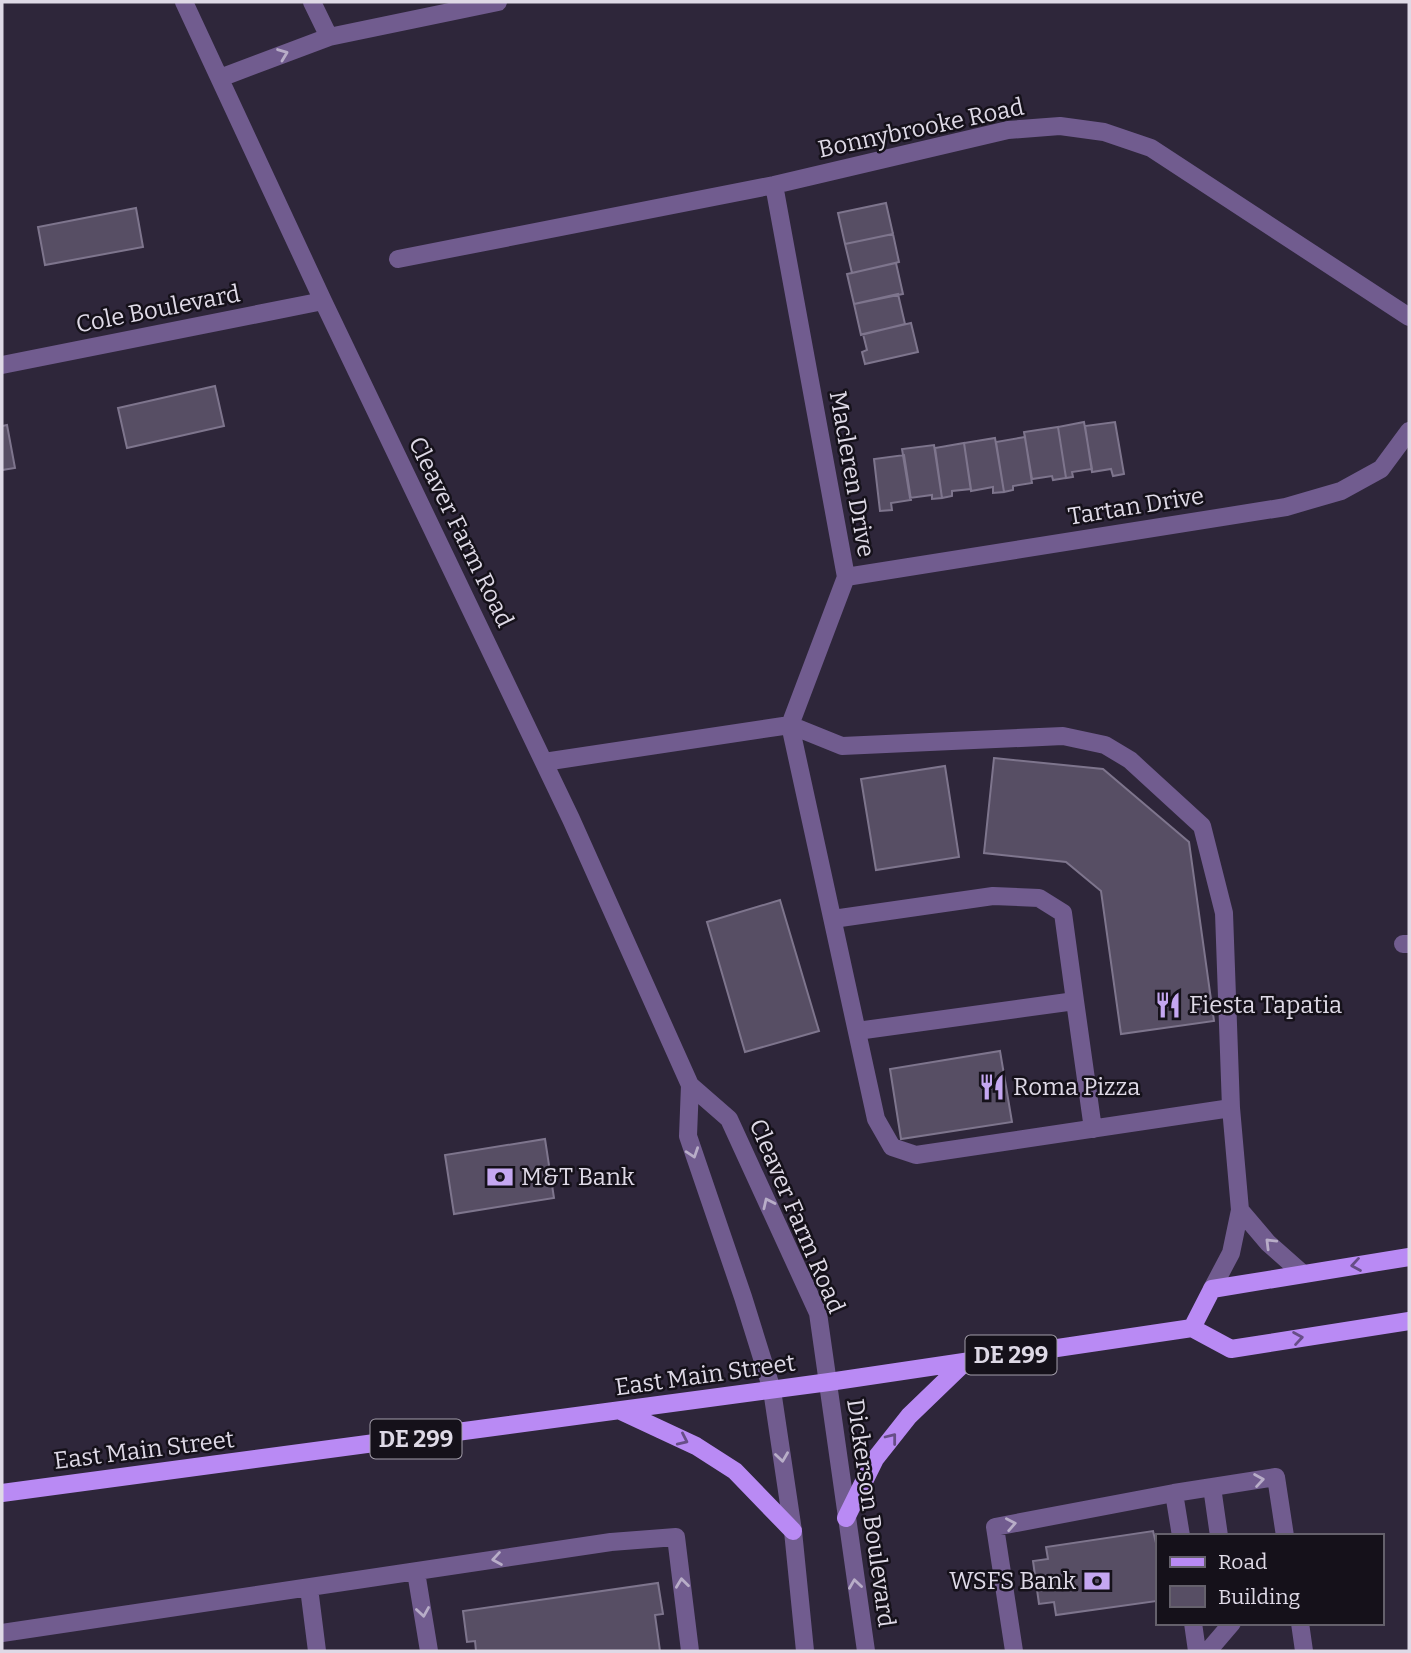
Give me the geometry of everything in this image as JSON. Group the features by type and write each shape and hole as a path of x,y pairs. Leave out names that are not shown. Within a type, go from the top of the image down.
{"main road":[{"path":"1409,1257 1212,1289 1192,1328 1231,1349 1409,1321"},
{"name":"East Main Street","path":"2,1493 621,1411 1192,1328"},
{"path":"846,1518 875,1459 909,1416 965,1362"},
{"path":"621,1411 695,1446 735,1471 793,1531"}],"street":[{"name":"Cleaver Farm Road","path":"184,2 323,301 544,762 690,1085 729,1119 818,1313 829,1382"},
{"path":"312,2 329,37"},
{"path":"220,78 329,37 498,2"},
{"name":"Bonnybrooke Road","path":"398,259 774,185 1008,130 1060,126 1104,132 1151,148 1409,317"},
{"name":"Macleren Drive","path":"774,185 846,577 790,725"},
{"name":"Cole Boulevard","path":"2,365 323,301"},
{"name":"Tartan Drive","path":"846,577 1286,507 1341,491 1381,470 1409,430"},
{"path":"544,762 790,725 842,746 1063,736 1105,745 1130,760 1202,826 1224,913 1231,1108 1240,1210 1231,1253 1212,1289"},
{"path":"790,725 876,1119 892,1147 916,1155 1231,1108"},
{"path":"833,919 993,896 1039,898 1063,913 1093,1129"},
{"path":"857,1031 1075,1001"},
{"name":"Cleaver Farm Road","path":"690,1085 688,1136 772,1390"},
{"path":"1240,1210 1268,1243 1303,1274"},
{"name":"Dickerson Boulevard","path":"829,1382 866,1651"},
{"path":"772,1390 793,1531 805,1651"},
{"path":"1014,1651 995,1527 1174,1493 1276,1477 1286,1534"},
{"path":"1212,1487 1219,1534"},
{"path":"1174,1493 1181,1534"},
{"path":"2,1633 611,1542 676,1537 690,1651"},
{"path":"416,1572 429,1651"},
{"path":"309,1588 317,1651"},
{"path":"1193,1625 1197,1651"},
{"path":"1208,1651 1229,1625"},
{"path":"1300,1625 1304,1651"}],"building":[{"path":"886,203 893,234 845,244 838,213"},
{"path":"136,208 143,247 45,265 38,227"},
{"path":"893,234 899,262 852,273 845,244"},
{"path":"896,263 903,294 854,304 847,274"},
{"path":"898,294 905,324 861,335 854,304"},
{"path":"911,323 918,352 865,364 862,352 867,350 863,334"},
{"path":"215,386 224,426 127,448 118,408"},
{"path":"1084,422 1092,469 1072,472 1073,477 1066,478 1058,427"},
{"path":"1115,422 1124,474 1113,476 1111,469 1092,472 1085,426"},
{"path":"7,425 15,468 2,470 2,426"},
{"path":"1058,427 1066,478 1053,480 1052,476 1032,479 1024,432"},
{"path":"1025,437 1032,483 1013,486 1013,490 1004,492 996,442"},
{"path":"995,438 1004,492 993,493 993,487 971,491 964,443"},
{"path":"964,443 971,489 952,491 952,496 942,498 935,448"},
{"path":"934,445 942,498 932,499 932,495 910,498 902,449"},
{"path":"904,455 911,500 891,503 892,510 880,511 874,459"},
{"path":"994,758 1103,769 1189,842 1214,1021 1121,1034 1101,891 1066,862 984,853"},
{"path":"945,766 959,857 876,870 861,779"},
{"path":"780,900 819,1031 745,1052 707,922"},
{"path":"1000,1051 1012,1122 901,1139 890,1069"},
{"name":"M&T Bank","path":"545,1139 554,1198 454,1214 445,1155"},
{"name":"WSFS Bank","path":"1153,1531 1156,1543 1156,1601 1056,1615 1054,1602 1039,1604 1033,1561 1048,1559 1046,1547"},
{"path":"658,1583 663,1614 655,1615 660,1651 476,1651 475,1641 467,1642 463,1611"}],"place":[{"name":"Fiesta Tapatia","path":"1168,1005"},
{"name":"Roma Pizza","path":"992,1087"},
{"name":"M&T Bank","path":"500,1177"},
{"name":"WSFS Bank","path":"1097,1581"}]}
